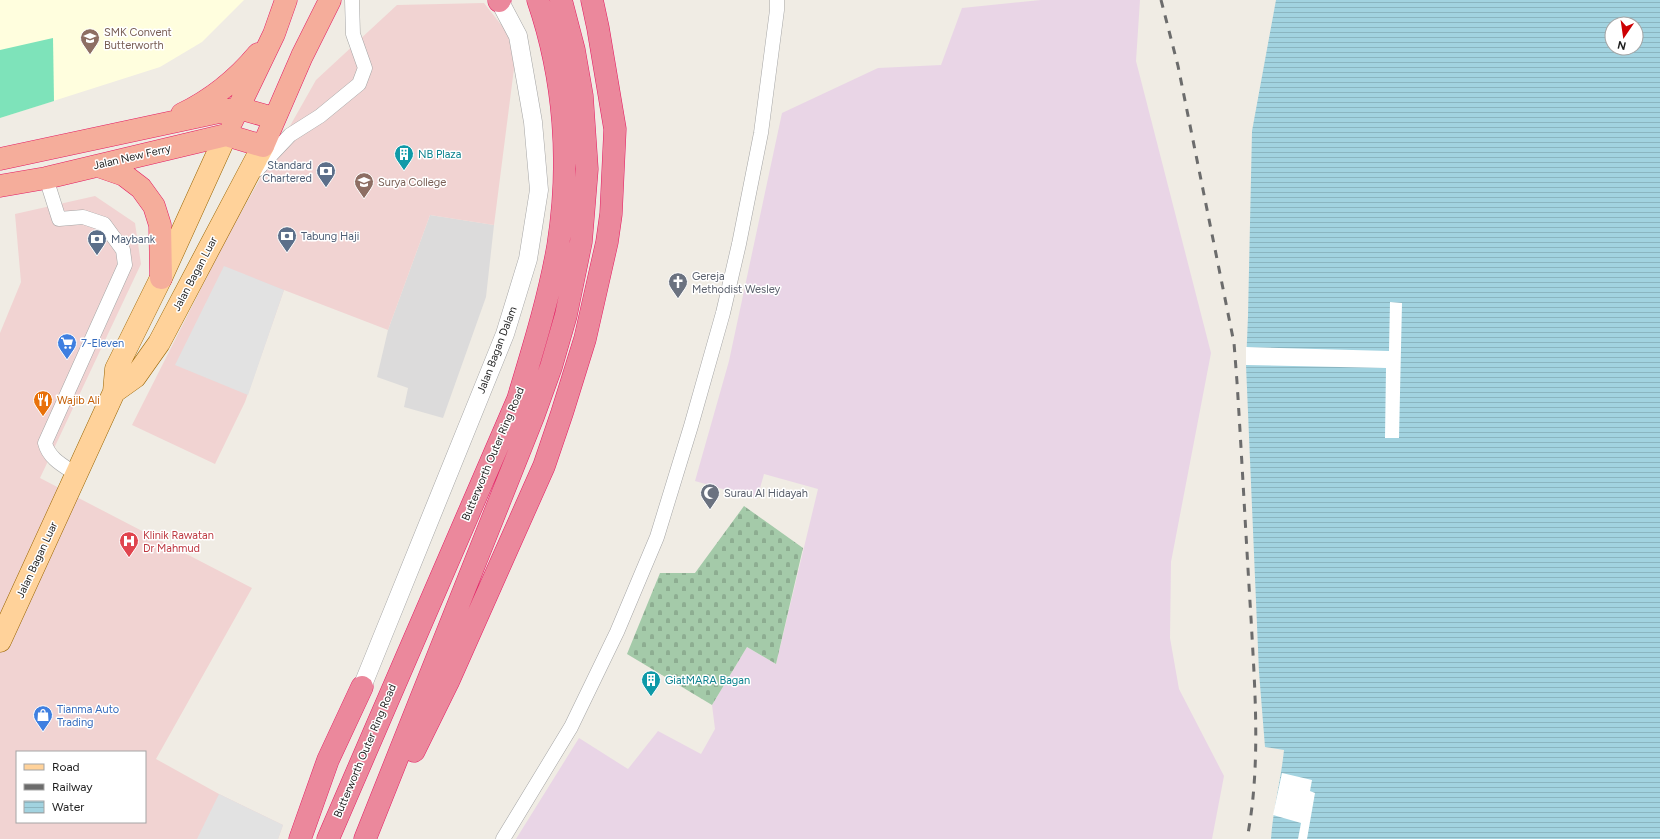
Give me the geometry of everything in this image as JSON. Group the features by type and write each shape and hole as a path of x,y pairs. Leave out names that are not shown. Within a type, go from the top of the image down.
{"highway":[{"path":"286,0 274,34 226,135 263,146 302,56 330,0"},
{"name":"Butterworth Outer Ring Road","path":"328,839 518,399 543,309 557,247 563,201 565,168 564,133 555,68 546,23 538,0"},
{"name":"Butterworth Outer Ring Road","path":"368,831 527,433 551,367 566,315 581,242 587,169 582,96 574,50 561,0"},
{"path":"368,831 412,755 448,682 538,480 554,440 585,339 607,242 611,214 615,129 592,0"},
{"path":"162,124 199,106 228,84 251,62 274,34"},
{"path":"0,159 238,108 274,118"},
{"name":"Jalan New Ferry","path":"0,186 46,178 226,135"},
{"path":"98,166 124,175 141,188 154,206 160,225 161,278"},
{"path":"300,839 328,760 362,687"},
{"path":"316,839 362,687"}],"main road":[{"name":"Jalan Bagan Luar","path":"0,641 114,392 116,369 161,278 226,135"},
{"name":"Jalan Bagan Luar","path":"114,392 135,377 159,343 263,146"}],"street":[{"path":"240,188 290,134 320,116 360,84 365,68 352,34 352,0"},
{"name":"Jalan Bagan Dalam","path":"362,687 505,334 528,259 539,190 533,122 518,36 499,0"},
{"path":"503,839 571,727 617,632 657,537 691,426 739,244 761,133 777,0"},
{"path":"46,178 59,219 83,217 104,224 123,250 125,265 45,443 47,452 76,474"}],"shaded area":[{"name":"SMK Convent Butterworth","path":"0,0 244,0 202,42 160,67 0,118"},
{"path":"1041,0 1140,0 1136,61 1211,353 1171,562 1170,638 1179,689 1224,776 1212,839 516,839 579,738 628,769 658,731 701,754 715,729 712,705 747,647 776,664 818,489 764,474 757,499 695,481 729,361 782,113 878,68 941,65 962,8"},
{"path":"484,3 517,45 494,225 430,215 388,330 284,290 245,402 215,464 132,425 226,239 316,80 397,5"},
{"path":"95,196 135,223 141,264 40,478 252,588 156,759 219,794 283,825 278,839 0,839 0,333 21,282 15,214"},
{"path":"430,215 494,225 486,297 443,418 404,407 408,388 377,377 388,330"},
{"path":"224,266 284,290 248,395 175,365"},
{"path":"219,794 283,825 278,839 197,839"}],"green space":[{"path":"53,38 54,101 0,118 0,50"},
{"path":"744,506 803,548 776,664 747,647 712,705 627,654 660,573 695,573"}],"water":[{"path":"1276,0 1660,0 1660,839 1271,839 1273,817 1284,750 1265,747 1259,672 1246,365 1252,131"}],"pier":[{"path":"1390,302 1402,303 1399,438 1385,438 1386,368 1246,365 1246,347 1389,351"},
{"path":"1282,773 1312,780 1310,791 1315,793 1307,839 1298,839 1301,823 1273,815"}],"railway":[{"path":"1161,0 1178,66 1234,343 1253,646 1256,729 1254,784 1247,839"}],"place":[{"name":"SMK Convent Butterworth","path":"90,55"},
{"name":"NB Plaza","path":"404,171"},
{"name":"Standard Chartered","path":"326,188"},
{"name":"Surya College","path":"364,199"},
{"name":"Tabung Haji","path":"287,253"},
{"name":"Maybank","path":"97,256"},
{"name":"Gereja Methodist Wesley","path":"678,299"},
{"name":"7-Eleven","path":"67,360"},
{"name":"Wajib Ali","path":"43,417"},
{"name":"Surau Al Hidayah","path":"710,510"},
{"name":"Klinik Rawatan Dr Mahmud","path":"129,558"},
{"name":"GiatMARA Bagan","path":"651,697"},
{"name":"Tianma Auto Trading","path":"43,732"}]}
